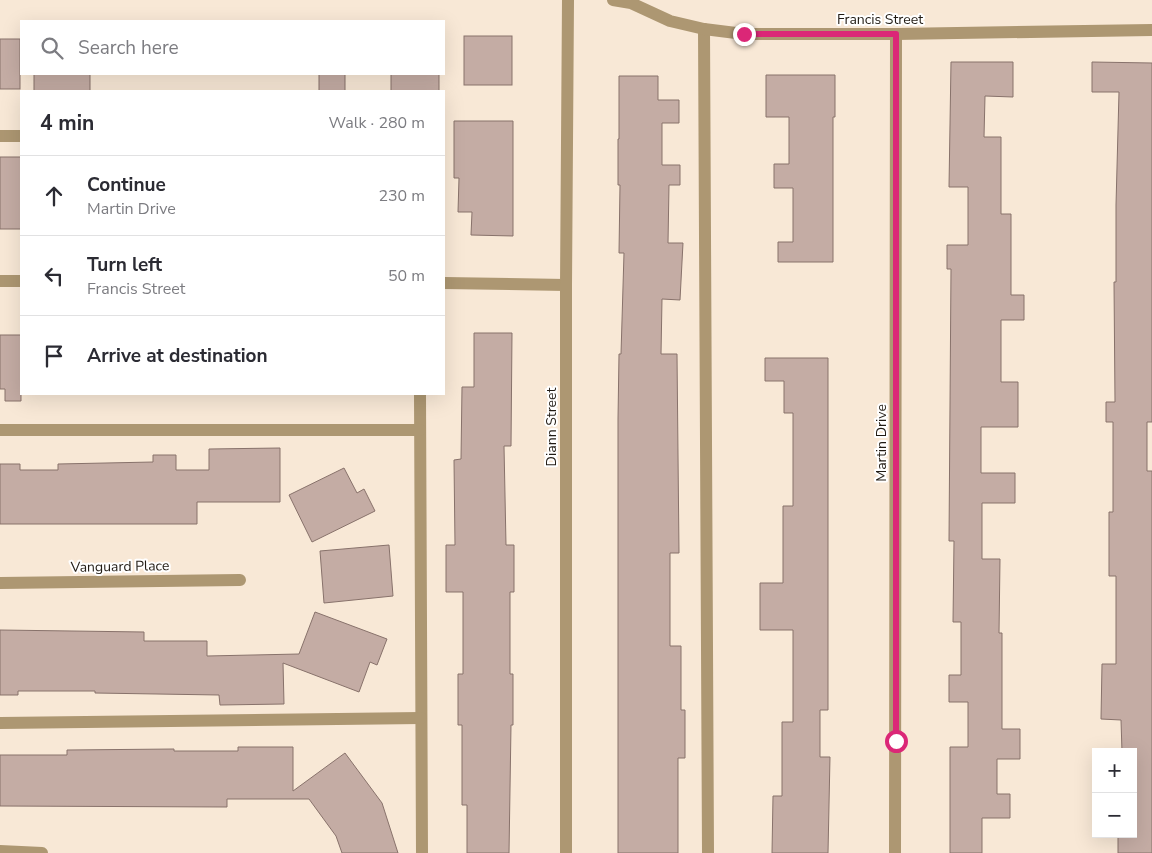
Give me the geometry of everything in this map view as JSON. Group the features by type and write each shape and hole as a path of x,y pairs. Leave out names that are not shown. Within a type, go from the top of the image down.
{"street":[{"name":"Diann Street","path":"566,853 568,0"},
{"name":"Francis Street","path":"613,0 631,3 670,21 704,29 744,34 1152,30"},
{"path":"704,29 708,853"},
{"name":"Martin Drive","path":"895,853 896,34"},
{"path":"0,136 20,136"},
{"path":"0,281 20,281"},
{"path":"445,284 566,285"},
{"path":"420,395 422,853"},
{"path":"0,430 420,430"},
{"name":"Vanguard Place","path":"0,583 240,580"},
{"path":"0,723 421,718"},
{"path":"0,852 42,853"}],"building":[{"path":"464,36 512,36 512,85 464,85"},
{"path":"0,39 20,39 20,89 0,89"},
{"path":"951,62 1013,62 1013,97 985,96 984,137 1001,137 1001,214 1011,214 1011,295 1024,295 1024,320 1001,320 1001,382 1018,382 1018,427 981,427 981,473 1015,473 1015,503 982,503 982,559 1000,559 999,633 1002,633 1002,729 1020,729 1020,759 997,759 997,794 1010,794 1010,818 982,818 982,853 950,853 950,747 968,747 968,702 949,702 949,675 961,675 961,622 953,622 954,541 949,541 951,269 947,269 947,245 968,245 968,187 949,187"},
{"path":"1092,62 1152,63 1152,422 1147,422 1147,471 1152,471 1152,853 1118,853 1118,838 1137,838 1137,748 1122,748 1121,720 1101,719 1102,664 1116,664 1116,576 1109,576 1109,512 1113,512 1113,422 1106,422 1106,402 1115,402 1114,282 1116,282 1119,92 1092,92"},
{"path":"34,75 90,75 90,90 34,90"},
{"path":"319,75 345,75 345,90 319,90"},
{"path":"391,75 439,75 439,90 391,90"},
{"path":"766,75 835,75 835,117 833,117 833,262 778,262 778,242 793,242 793,188 774,188 774,164 789,164 789,117 766,117"},
{"path":"619,76 658,76 658,100 679,100 679,123 662,123 662,165 680,165 680,185 669,185 668,243 683,243 680,300 662,299 661,354 677,354 679,553 670,553 670,646 681,646 681,710 685,710 685,758 678,758 678,853 618,853 618,419 624,253 619,253"},
{"path":"454,121 513,121 513,236 471,235 472,212 458,212 459,178 454,178"},
{"path":"0,157 20,157 20,229 0,229"},
{"path":"474,333 512,333 511,446 504,446 506,545 514,545 514,592 510,592 510,674 513,674 513,725 511,725 509,853 467,853 467,805 462,805 462,725 458,725 458,674 463,674 463,592 446,592 446,545 455,545 454,460 461,459 462,387 474,387"},
{"path":"0,335 20,335 21,401 5,401 5,389 0,389"},
{"path":"765,358 828,358 828,710 820,710 820,757 830,757 828,853 772,853 773,796 782,796 782,722 793,722 793,630 760,630 760,583 783,583 783,506 793,506 793,413 784,413 784,381 765,381"},
{"path":"280,448 280,502 197,502 197,524 0,524 0,464 20,464 20,470 58,470 58,464 153,462 153,455 176,455 176,470 209,470 209,449"},
{"path":"344,468 357,493 364,489 375,511 312,542 289,495"},
{"path":"389,545 393,596 324,603 320,551"},
{"path":"315,612 387,639 377,665 370,662 359,692 283,663 284,704 220,705 219,695 95,693 95,691 18,691 18,695 0,695 0,630 144,632 144,641 207,641 207,656 299,654"},
{"path":"238,747 293,747 293,791 345,753 382,803 398,853 342,853 336,836 309,799 227,799 227,807 0,806 0,755 67,755 67,750 174,749 174,751 238,751"}],"route":[{"path":"744,34 896,34 896,741"}]}
